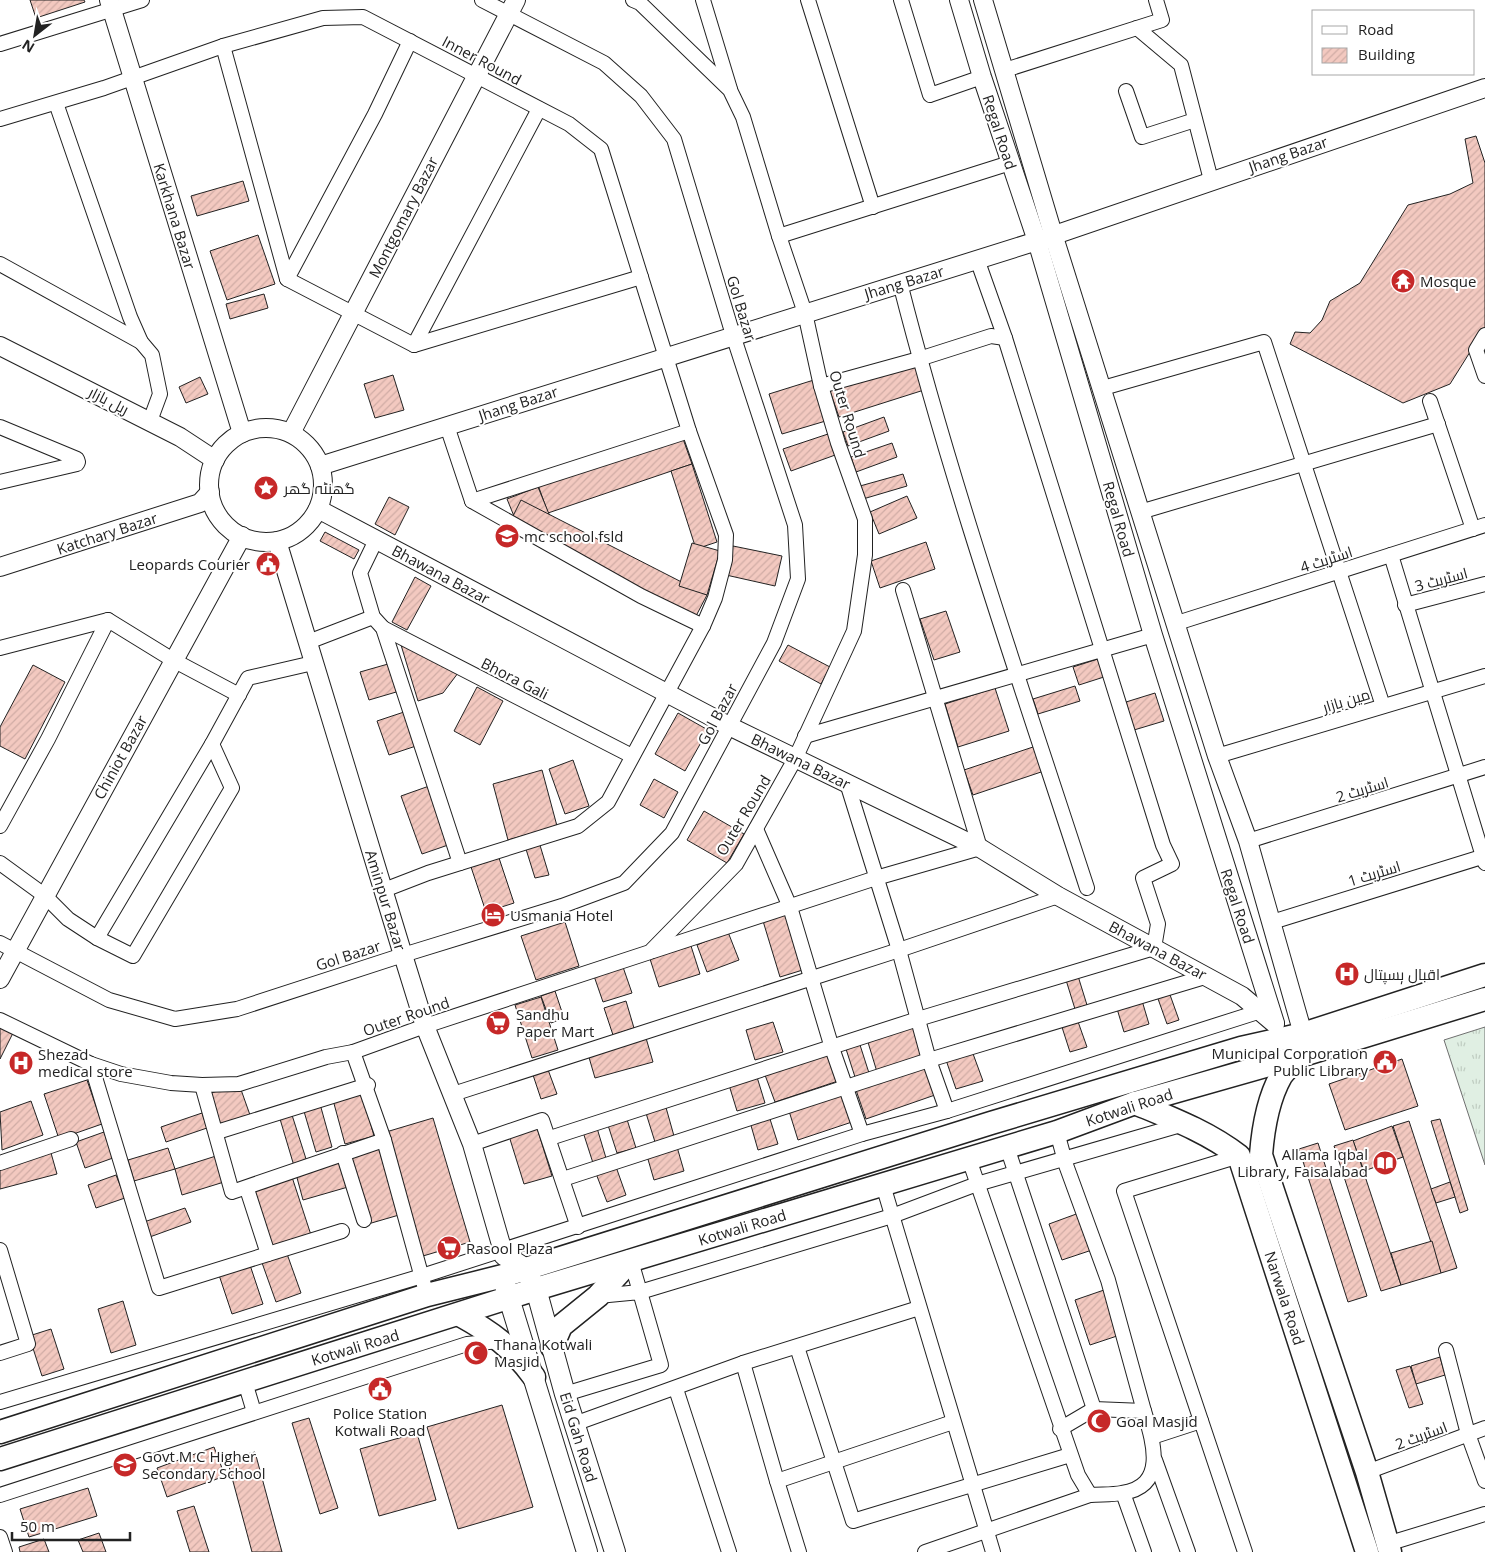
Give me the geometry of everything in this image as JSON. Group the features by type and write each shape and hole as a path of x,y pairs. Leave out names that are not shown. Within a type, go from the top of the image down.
{"main road":[{"name":"Kotwali Road","path":"0,1432 424,1286 503,1261 524,1268 991,1123 1278,1031 1303,1034 1485,975"},
{"name":"Kotwali Road","path":"0,1459 509,1300 536,1289 1057,1132 1135,1103 1300,1056 1485,999"},
{"path":"1300,1056 1282,1075 1269,1107 1262,1137 1261,1155 1367,1472 1381,1550"},
{"path":"1135,1103 1185,1124 1221,1142 1239,1156"},
{"name":"Narwala Road","path":"1239,1156 1381,1550"},
{"name":"Eid Gah Road","path":"503,1261 509,1300 586,1552"},
{"path":"552,1347 561,1326 598,1296 631,1261"},
{"name":"Eid Gah Road","path":"524,1268 536,1289 574,1424 615,1552"},
{"path":"460,1315 484,1327 517,1354 534,1377"}],"street":[{"path":"0,44 110,5 142,0"},
{"name":"Gol Bazar","path":"7,947 109,1000 175,1019 237,1009 562,906 624,883 672,833 774,643 798,579 795,525 733,335 674,139 641,96 604,63 513,7 482,0"},
{"name":"Outer Round","path":"0,1020 91,1064 121,1074 171,1083 202,1085 239,1084 326,1057 353,1052 425,1026 650,952 736,864 795,759 854,631 866,555 866,519 838,443 821,386 805,313 778,236 743,117 730,90 640,3 634,0"},
{"path":"703,0 730,90"},
{"path":"808,0 873,207"},
{"path":"901,0 930,95 982,77"},
{"name":"Regal Road","path":"960,0 982,77 1037,241 1152,635 1278,1031"},
{"name":"Regal Road","path":"983,0 1140,512 1177,623 1217,756 1248,841 1303,1034"},
{"path":"1005,70 1162,20 1156,0"},
{"name":"Karkhana Bazar","path":"110,5 242,433"},
{"name":"Montgomary Bazar","path":"291,433 513,7"},
{"name":"Inner Round","path":"0,118 56,103 223,46 324,18 363,17 569,124 601,149 689,431 726,535 725,560 715,598 703,626 608,802 578,826 460,863 384,890"},
{"path":"1137,28 1181,65 1211,180"},
{"path":"287,278 374,114 410,41"},
{"path":"223,46 287,278 414,345 641,278"},
{"name":"Jhang Bazar","path":"320,466 1037,241 1485,88"},
{"path":"1126,91 1142,137 1196,120"},
{"path":"56,103 130,317 141,342 152,355 160,394 150,421"},
{"path":"414,345 540,109"},
{"path":"778,236 1010,163"},
{"path":"550,1138 918,1019 1154,948 1158,924 1143,878 1172,864 1163,844 1005,338 977,259"},
{"path":"0,264 141,342"},
{"path":"900,283 920,359 1017,674 1087,888"},
{"path":"1485,335 1481,348 1485,376"},
{"path":"821,386 920,359 991,336 1005,338"},
{"path":"1103,388 1264,342 1383,706"},
{"name":"ریل بازار","path":"0,346 150,421 194,445 215,460"},
{"path":"1430,401 1479,527"},
{"path":"1140,512 1305,465 1438,424"},
{"path":"447,426 472,501 640,596 703,626"},
{"path":"0,427 77,459 78,462 77,464 0,482"},
{"path":"262,428 277,429 291,433 303,441 313,453 320,466 323,480 322,495 318,509 308,524 294,535 277,541 259,542 242,536 226,526 215,510 210,492 210,476 215,460 223,447 242,433 262,428"},
{"path":"472,501 689,431"},
{"name":"Katchary Bazar","path":"0,567 200,503 210,492"},
{"name":"Bhawana Bazar","path":"318,509 730,726 980,848 1058,896 1242,996 1261,1011 1278,1031"},
{"name":"اسٹریٹ 4","path":"1177,623 1479,527"},
{"name":"Chiniot Bazar","path":"0,979 7,947 44,895 242,536"},
{"path":"376,540 360,573 373,617 383,628 460,863"},
{"name":"Aminpur Bazar","path":"277,541 425,1026 472,1144 503,1261"},
{"path":"1391,555 1484,858"},
{"name":"اسٹریٹ 3","path":"1405,605 1485,584"},
{"path":"650,952 876,878 980,848 903,590"},
{"path":"308,642 373,617"},
{"path":"0,826 48,739 108,620"},
{"path":"0,648 108,620 174,660 239,694"},
{"name":"Bhora Gali","path":"383,628 632,756"},
{"path":"805,736 1152,635"},
{"path":"97,938 212,744 248,678 313,663"},
{"name":"مین بازار","path":"1217,756 1432,690 1485,676"},
{"path":"0,863 44,895 68,919 97,938 133,956 232,788 212,744"},
{"name":"اسٹریٹ 2","path":"1248,841 1485,767"},
{"path":"847,783 899,950 929,1060 948,1111"},
{"path":"756,828 790,907 832,1048 862,1134"},
{"name":"اسٹریٹ 1","path":"1272,922 1484,858"},
{"path":"453,1094 899,950 1058,896"},
{"path":"563,1179 929,1060 1208,976"},
{"path":"503,1261 578,1227 862,1134 948,1111 1261,1011"},
{"path":"0,1402 424,1286 384,1140 367,1086 353,1052"},
{"path":"91,1064 159,1288 342,1231"},
{"path":"202,1085 217,1132 232,1192 384,1140"},
{"path":"217,1132 367,1086"},
{"path":"472,1144 542,1120 550,1138 578,1227"},
{"path":"598,1296 640,1292 892,1216 977,1184 1064,1157 1185,1124"},
{"path":"1057,1132 1064,1157 1108,1280 1152,1437 1155,1460 1188,1552"},
{"path":"0,1163 71,1139"},
{"path":"1007,1147 1094,1409"},
{"path":"342,1153 364,1220"},
{"path":"1239,1156 1124,1191 1245,1552"},
{"path":"969,1159 1060,1429 1078,1475 1090,1495"},
{"path":"883,1185 993,1552"},
{"path":"247,1188 268,1254"},
{"path":"0,1250 28,1344 0,1353"},
{"path":"565,1394 660,1365 631,1261"},
{"path":"574,1424 676,1389 743,1363 919,1308"},
{"path":"460,1315 468,1344"},
{"path":"0,1496 468,1344 501,1341"},
{"path":"797,1347 853,1521 1070,1456"},
{"path":"1446,1350 1468,1434 1485,1481"},
{"path":"743,1363 776,1481 799,1552"},
{"path":"245,1382 254,1412"},
{"path":"676,1389 729,1552"},
{"path":"1060,1429 1094,1409 1144,1411"},
{"path":"1152,1437 1201,1421"},
{"path":"776,1481 953,1422"},
{"name":"اسٹریٹ 2","path":"1367,1472 1485,1428"},
{"path":"925,1552 1090,1495 1123,1493 1141,1486 1150,1474 1155,1460"},
{"path":"1123,1493 1144,1552"},
{"path":"1381,1550 1485,1514"},
{"path":"0,1537 5,1552"}],"green space":[{"path":"1485,1027 1485,1165 1444,1040"}],"building":[{"path":"30,0 84,0 85,2 36,18"},
{"path":"1476,136 1485,163 1485,328 1450,384 1403,403 1290,344 1295,332 1310,333 1322,320 1330,301 1360,283 1408,205 1450,194 1473,183 1465,139"},
{"path":"243,181 249,201 197,216 191,196"},
{"path":"258,235 275,284 227,300 210,251"},
{"path":"264,294 268,308 230,319 226,304"},
{"path":"915,363 924,390 839,417 830,391"},
{"path":"393,375 404,410 375,418 364,384"},
{"path":"200,377 208,394 186,403 179,387"},
{"path":"817,379 829,420 782,434 769,394"},
{"path":"884,417 889,431 848,446 843,432"},
{"path":"831,433 838,454 791,471 783,449"},
{"path":"682,436 692,464 548,513 538,485"},
{"path":"892,443 897,457 856,472 851,457"},
{"path":"692,464 717,542 696,549 671,471"},
{"path":"903,474 907,486 863,499 860,486"},
{"path":"538,487 549,514 518,526 507,499"},
{"path":"907,496 917,518 879,534 870,512"},
{"path":"389,497 409,507 395,535 375,524"},
{"path":"521,500 707,595 696,616 510,522"},
{"path":"325,532 359,550 354,559 320,541"},
{"path":"926,542 935,569 880,588 871,561"},
{"path":"692,543 720,551 707,595 679,586"},
{"path":"733,546 782,556 775,586 726,575"},
{"path":"415,577 431,586 407,630 392,622"},
{"path":"946,611 960,652 934,660 920,619"},
{"path":"401,645 458,673 443,693 418,701"},
{"path":"788,645 830,667 821,684 779,661"},
{"path":"1101,658 1107,676 1079,685 1073,667"},
{"path":"395,662 403,690 369,700 360,672"},
{"path":"33,665 65,682 25,759 0,746 0,727"},
{"path":"1075,686 1080,701 1038,714 1033,699"},
{"path":"477,687 503,701 480,745 454,731"},
{"path":"995,688 1009,731 958,747 945,704"},
{"path":"1155,693 1164,721 1134,730 1126,702"},
{"path":"407,711 419,745 389,755 377,721"},
{"path":"678,713 708,730 685,771 655,754"},
{"path":"1036,746 1044,771 973,795 964,770"},
{"path":"573,760 589,806 565,814 549,769"},
{"path":"542,770 557,826 508,840 493,784"},
{"path":"654,779 678,792 664,818 640,805"},
{"path":"432,785 454,843 422,854 401,796"},
{"path":"704,811 744,834 727,863 687,840"},
{"path":"539,842 549,875 535,878 525,846"},
{"path":"499,858 514,903 486,912 471,867"},
{"path":"789,913 806,969 780,977 763,921"},
{"path":"565,922 579,966 536,980 521,936"},
{"path":"728,932 739,960 707,972 697,945"},
{"path":"691,946 700,974 659,987 650,959"},
{"path":"623,967 632,993 603,1002 594,976"},
{"path":"1078,976 1087,1005 1075,1009 1066,980"},
{"path":"555,991 564,1018 551,1023 541,996"},
{"path":"1169,992 1179,1020 1167,1024 1157,996"},
{"path":"1140,994 1149,1024 1124,1032 1115,1002"},
{"path":"541,997 558,1050 532,1058 515,1005"},
{"path":"626,1001 634,1028 613,1035 604,1008"},
{"path":"1076,1016 1087,1047 1070,1052 1060,1021"},
{"path":"773,1022 783,1052 755,1060 746,1030"},
{"path":"915,1025 925,1057 877,1072 867,1039"},
{"path":"0,1027 13,1033 0,1059"},
{"path":"646,1038 653,1062 595,1078 588,1054"},
{"path":"860,1045 869,1073 855,1077 846,1049"},
{"path":"972,1051 983,1081 956,1089 946,1060"},
{"path":"829,1053 838,1081 775,1102 765,1075"},
{"path":"1402,1059 1418,1106 1345,1130 1329,1084"},
{"path":"547,1067 557,1094 541,1099 532,1072"},
{"path":"925,1067 935,1095 866,1119 856,1090"},
{"path":"757,1077 765,1103 737,1111 729,1085"},
{"path":"87,1080 102,1124 59,1139 44,1094"},
{"path":"239,1084 250,1115 219,1126 208,1094"},
{"path":"362,1092 374,1136 345,1144 333,1100"},
{"path":"843,1095 852,1122 798,1140 789,1111"},
{"path":"31,1101 43,1135 2,1150 0,1112"},
{"path":"320,1104 332,1147 316,1152 303,1108"},
{"path":"665,1104 674,1136 655,1142 645,1110"},
{"path":"202,1113 207,1128 166,1142 161,1127"},
{"path":"625,1113 636,1148 617,1153 606,1119"},
{"path":"292,1115 307,1162 294,1166 280,1119"},
{"path":"769,1116 778,1144 758,1150 750,1122"},
{"path":"433,1118 470,1242 423,1256 386,1132"},
{"path":"1440,1119 1468,1210 1460,1213 1431,1121"},
{"path":"1409,1121 1457,1268 1441,1273 1393,1126"},
{"path":"1392,1126 1403,1157 1364,1171 1353,1141"},
{"path":"537,1128 552,1176 524,1184 509,1136"},
{"path":"597,1128 606,1158 593,1163 583,1132"},
{"path":"104,1132 113,1158 85,1168 76,1142"},
{"path":"675,1140 684,1171 654,1180 645,1149"},
{"path":"1353,1140 1401,1285 1381,1291 1334,1146"},
{"path":"1318,1143 1367,1296 1348,1302 1299,1149"},
{"path":"49,1146 57,1174 0,1189 0,1159"},
{"path":"378,1146 399,1215 368,1224 347,1155"},
{"path":"168,1148 175,1169 134,1181 128,1160"},
{"path":"216,1156 224,1182 182,1195 175,1169"},
{"path":"340,1161 348,1187 303,1200 296,1174"},
{"path":"615,1164 626,1195 607,1202 595,1171"},
{"path":"116,1175 125,1198 96,1208 88,1185"},
{"path":"292,1177 311,1235 272,1247 254,1189"},
{"path":"1450,1182 1455,1197 1436,1203 1431,1189"},
{"path":"185,1208 191,1222 147,1238 141,1223"},
{"path":"1079,1213 1092,1250 1062,1260 1049,1224"},
{"path":"1432,1241 1441,1273 1401,1285 1391,1253"},
{"path":"286,1251 301,1293 276,1302 261,1260"},
{"path":"249,1262 263,1304 232,1314 218,1272"},
{"path":"1104,1290 1120,1335 1090,1345 1075,1300"},
{"path":"123,1301 136,1345 111,1353 98,1309"},
{"path":"51,1329 64,1369 42,1376 29,1336"},
{"path":"1440,1357 1445,1375 1416,1384 1411,1366"},
{"path":"1410,1366 1423,1404 1409,1408 1396,1370"},
{"path":"502,1405 533,1507 458,1529 427,1427"},
{"path":"309,1418 338,1508 320,1514 292,1423"},
{"path":"417,1433 436,1500 379,1516 360,1449"},
{"path":"214,1447 225,1476 167,1497 157,1468"},
{"path":"255,1452 282,1552 252,1552 227,1459"},
{"path":"88,1488 97,1516 29,1537 20,1509"},
{"path":"194,1506 209,1552 190,1552 177,1511"},
{"path":"99,1533 106,1552 83,1552 78,1540"},
{"path":"44,1539 49,1552 20,1552 19,1547"}],"place":[{"name":"Mosque","path":"1403,281"},
{"name":"گھنٹہ گھر","path":"266,488"},
{"name":"mc school fsld","path":"507,536"},
{"name":"Leopards Courier","path":"268,564"},
{"name":"Usmania Hotel","path":"493,915"},
{"name":"اقبال ہسپتال","path":"1347,974"},
{"name":"Sandhu Paper Mart","path":"498,1023"},
{"name":"Municipal Corporation Public Library","path":"1385,1062"},
{"name":"Shezad medical store","path":"21,1063"},
{"name":"Allama Iqbal Library, Faisalabad","path":"1385,1163"},
{"name":"Rasool Plaza","path":"449,1248"},
{"name":"Thana Kotwali Masjid","path":"476,1353"},
{"name":"Police Station Kotwali Road","path":"380,1389"},
{"name":"Goal Masjid","path":"1099,1421"},
{"name":"Govt M.C Higher Secondary School","path":"125,1465"}]}
